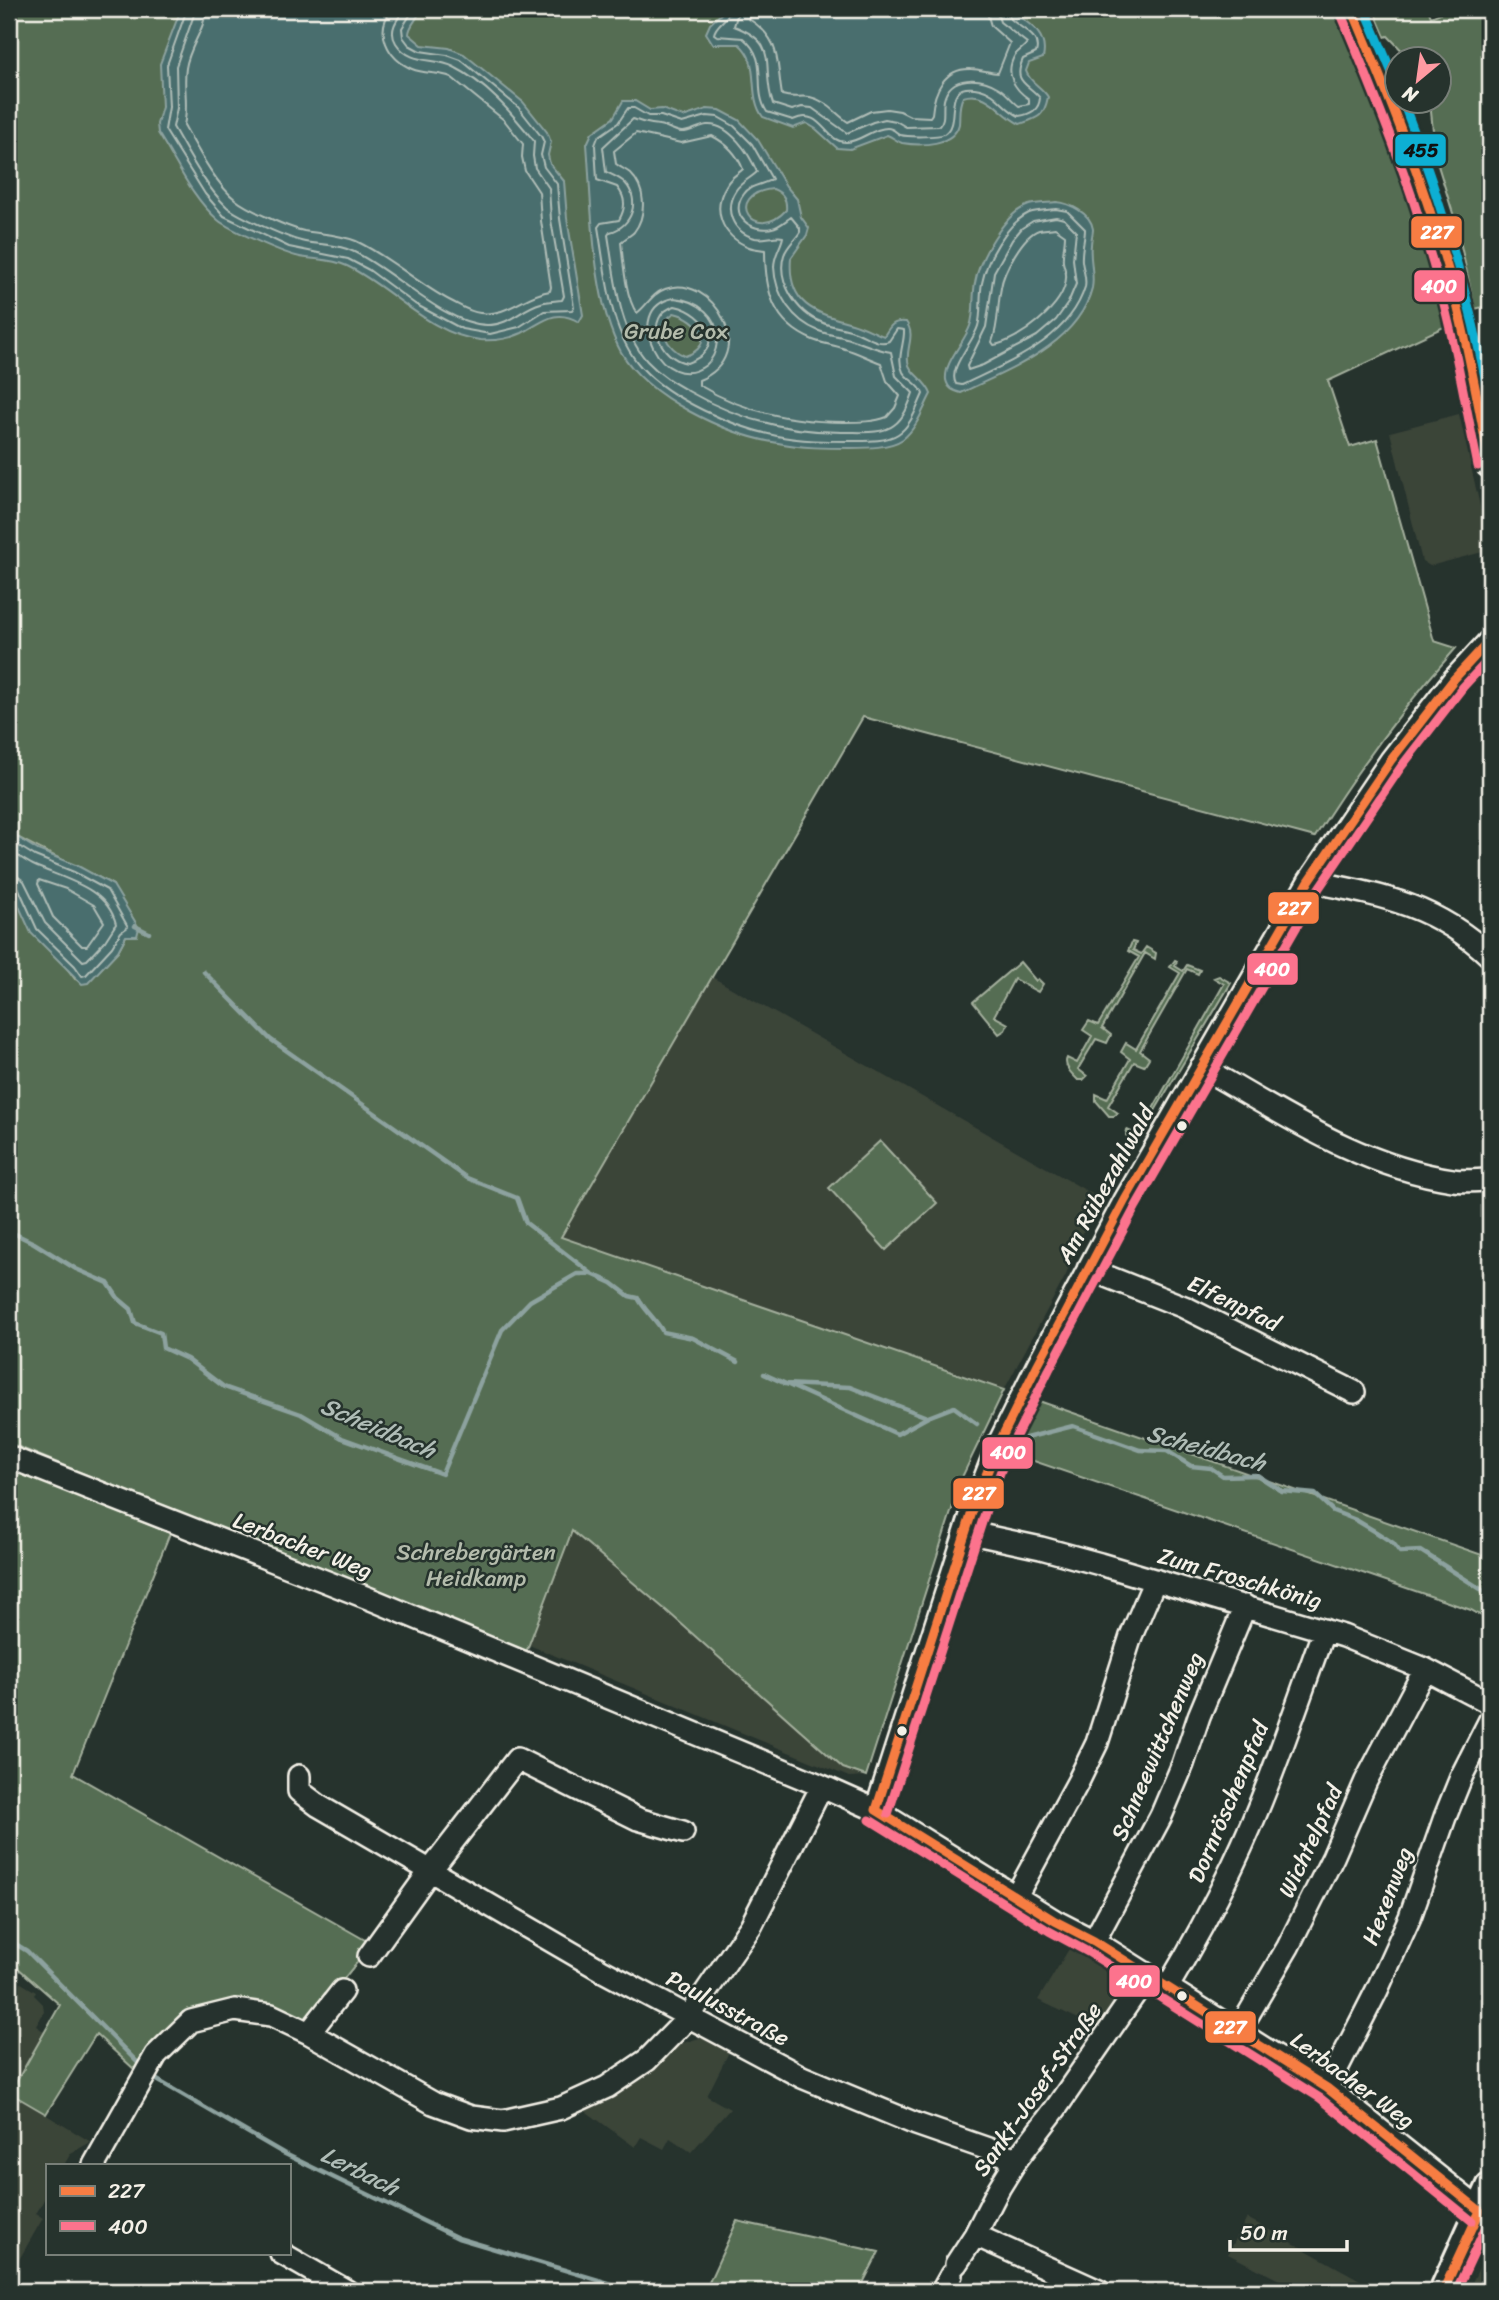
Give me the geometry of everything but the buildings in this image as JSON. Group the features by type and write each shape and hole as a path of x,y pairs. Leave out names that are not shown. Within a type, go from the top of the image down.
{"main road":[{"path":"1352,9 1398,116 1448,271 1465,337 1490,464"},
{"path":"1443,2291 1487,2205"}],"street":[{"name":"Am Rübezahlwald","path":"876,1810 973,1534 997,1447 1088,1269 1309,881 1391,760 1454,679 1490,640"},
{"path":"1309,881 1379,895 1422,909 1469,935 1490,956"},
{"path":"1201,1067 1353,1152 1396,1168 1454,1181 1490,1180"},
{"name":"Elfenpfad","path":"1088,1269 1184,1307 1354,1392"},
{"name":"Lerbacher Weg","path":"9,1457 373,1600 876,1810 1094,1941 1327,2088 1487,2205"},
{"name":"Zum Froschkönig","path":"973,1534 1041,1548 1324,1630 1425,1669 1490,1703"},
{"path":"1016,1896 1097,1743 1131,1636 1155,1580"},
{"name":"Schneewittchenweg","path":"1094,1941 1161,1816 1245,1606"},
{"name":"Dornröschenpfad","path":"1167,1988 1191,1948 1234,1864 1324,1630"},
{"name":"Wichtelpfad","path":"1238,2032 1288,1947 1334,1857 1366,1781 1425,1669"},
{"name":"Hexenweg","path":"1327,2088 1377,1990 1410,1917 1462,1775 1490,1720"},
{"path":"369,1956 430,1871 517,1759 638,1819 683,1832"},
{"name":"Paulusstraße","path":"299,1776 299,1791 318,1806 688,2018 802,2077 916,2124 1017,2159"},
{"path":"95,2164 156,2055 191,2021 235,2010 271,2015 433,2103 471,2117 503,2121 561,2108 607,2087 647,2060 688,2018 751,1926 822,1786"},
{"name":"Sankt-Josef-Straße","path":"950,2277 1017,2159 1056,2108 1147,1976"},
{"path":"309,2034 342,1991"},
{"path":"975,2235 1099,2291"},
{"path":"283,2254 347,2291"}],"shaded area":[{"path":"1459,414 1490,550 1430,566 1422,561 1390,432"},
{"path":"712,977 1101,1199 1081,1236 1066,1275 1004,1390 561,1237"},
{"path":"571,1531 668,1612 843,1768 866,1776 849,1777 529,1645"},
{"path":"1072,1944 1118,1972 1125,1980 1127,1989 1102,2030 1038,2000"},
{"path":"21,1983 36,1992 34,1995 43,2004 44,2012 36,2026 45,2032 10,2093 91,2142 71,2153 65,2164 46,2164 46,2196 36,2214 43,2218 9,2277 9,1987"},
{"path":"699,2038 710,2039 730,2050 707,2096 730,2109 691,2152 670,2138 664,2149 641,2137 635,2147 584,2110 613,2094 677,2045"},
{"path":"1247,2218 1380,2291 1279,2291 1283,2282 1228,2254"},
{"path":"1487,2251 1490,2253 1490,2291 1468,2291"}],"green space":[{"path":"9,9 1336,9 1403,164 1419,211 1446,326 1328,381 1350,447 1377,439 1434,641 1456,648 1381,740 1315,837 863,717 561,1237 1004,1390 963,1475 866,1776 843,1768 668,1612 572,1531 525,1655 9,1443 9,889 75,979 88,982 118,951 126,936 113,885 9,832"},
{"path":"1373,9 1428,9 1431,17 1450,9 1490,9 1490,305 1475,309 1456,223 1436,159 1431,116 1454,116 1454,46 1398,46 1388,36 1385,37"},
{"path":"1132,942 1136,943 1133,950 1141,954 1146,947 1156,953 1155,959 1145,953 1102,1028 1111,1035 1107,1043 1096,1039 1078,1069 1087,1076 1078,1080 1067,1067 1067,1058 1077,1063 1092,1036 1083,1030 1089,1021 1098,1025 1139,957 1128,951"},
{"path":"1175,960 1175,966 1183,971 1187,965 1200,970 1198,974 1187,969 1140,1051 1149,1058 1144,1066 1134,1062 1108,1106 1118,1113 1109,1116 1096,1101 1096,1094 1107,1099 1130,1059 1121,1052 1126,1043 1136,1049 1180,973 1170,967"},
{"path":"1020,962 1036,981 1038,979 1043,984 1038,992 1014,979 994,1016 1008,1024 999,1034 973,1002"},
{"path":"1219,976 1231,983 1134,1146 1126,1135 1127,1130 1138,1135 1224,984 1214,978"},
{"path":"880,1141 937,1203 886,1250 829,1188"},
{"path":"1036,1400 1488,1557 1490,1621 1471,1610 1013,1454"},
{"path":"9,1468 170,1533 73,1774 372,1944 308,2023 253,2003 183,2012 135,2070 96,2034 46,2114 10,2093 60,2005 9,1960"},
{"path":"737,2221 879,2252 859,2291 705,2291"}],"water":[{"path":"181,9 421,9 409,34 422,45 449,48 464,54 523,102 547,132 551,142 548,155 550,164 564,181 567,218 583,315 579,322 555,316 507,338 480,340 462,336 428,320 347,266 283,251 218,220 192,190 158,133 157,124 162,107 160,64"},
{"path":"726,9 1008,9 1029,23 1043,41 1043,58 1029,63 1026,71 1030,79 1048,97 1039,116 1020,124 987,100 972,95 963,97 956,131 944,140 909,144 887,135 850,149 837,148 806,123 793,128 763,117 755,99 752,69 746,52 739,44 713,44 706,33 710,24"},
{"path":"623,101 635,101 650,110 662,109 683,117 707,109 720,110 739,120 758,140 797,199 801,217 809,228 791,258 791,274 799,297 815,310 884,336 895,323 906,322 909,327 909,365 931,394 908,435 892,444 864,448 805,447 758,439 690,412 649,384 633,369 611,330 604,305 598,279 592,222 587,144 592,133 613,118","holes":["773,189 784,197 786,210 774,219 763,222 754,220 746,207 749,199","674,313 691,320 701,333 700,346 685,356 673,348 665,337 665,324"]},
{"path":"1056,202 1079,210 1088,218 1093,229 1093,283 1084,308 1057,340 1019,365 961,393 950,388 946,373 970,326 977,273 987,250 1002,227 1020,210 1032,204"},
{"path":"9,832 38,850 78,866 113,885 139,928 137,936 126,936 118,951 88,983 82,984 31,933 9,889"}],"waterway":[{"path":"135,926 149,933"},
{"path":"204,972 270,1039 467,1178 517,1198 526,1223 592,1274"},
{"name":"Scheidbach","path":"9,1231 76,1269 108,1283 118,1298 131,1309 135,1323 161,1333 163,1348 187,1359 224,1387 301,1414 342,1438 442,1474 502,1330 530,1301 577,1274 592,1274 612,1283 629,1296 638,1298 663,1332 693,1338 738,1362"},
{"name":"Scheidbach","path":"764,1374 897,1434 954,1407 977,1424"},
{"name":"Scheidbach","path":"784,1384 850,1387 927,1417"},
{"name":"Scheidbach","path":"1010,1442 1073,1426 1140,1450 1167,1451 1191,1466 1211,1468 1223,1476 1257,1475 1282,1491 1315,1494 1333,1511 1376,1532 1393,1543 1400,1552 1421,1551 1490,1595"},
{"name":"Lerbach","path":"9,1940 27,1951 143,2068"},
{"name":"Lerbach","path":"152,2077 283,2153 458,2238 635,2291"}],"transit line":[{"name":"227","path":"1352,9 1428,204 1460,318 1490,464"},
{"name":"455","path":"1365,9 1384,54"},
{"name":"400","path":"1341,14 1393,142 1416,208 1448,322 1478,466"},
{"name":"455","path":"1408,116 1453,250 1490,402"},
{"name":"227","path":"876,1810 974,1506 997,1447 1038,1364 1125,1200 1309,881 1391,760 1454,679 1490,640"},
{"name":"400","path":"888,1814 986,1510 1008,1452 1049,1370 1136,1206 1319,888 1401,767 1463,687 1490,658"},
{"name":"227","path":"876,1810 1055,1921 1094,1941 1327,2088 1480,2211"},
{"name":"400","path":"870,1820 1049,1931 1088,1952 1320,2098 1472,2221"},
{"name":"227","path":"1443,2291 1480,2211"},
{"name":"400","path":"1456,2291 1490,2218"}],"park label":[{"name":"Grube Cox","path":"676,331"},
{"name":"Schrebergärten Heidkamp","path":"476,1565"}]}
